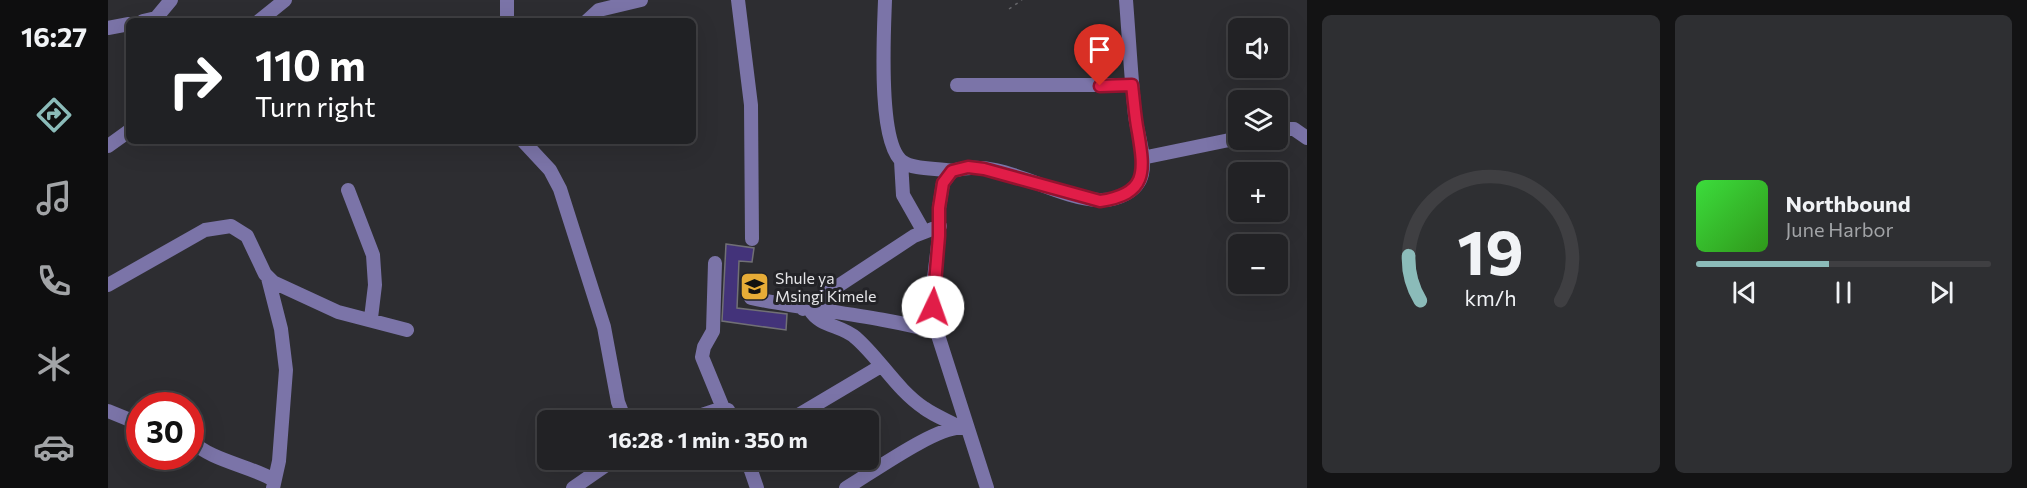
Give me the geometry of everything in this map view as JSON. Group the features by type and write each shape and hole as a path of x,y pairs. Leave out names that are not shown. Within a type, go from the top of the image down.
{"street":[{"path":"156,18 171,0"},
{"path":"263,18 285,0"},
{"path":"507,0 507,18"},
{"path":"590,18 599,10 641,0"},
{"path":"738,0 751,105 752,239"},
{"path":"885,0 886,123 896,154 901,161 952,171 968,167 984,169 1100,201 1117,198 1130,192 1143,173 1132,85 1126,0"},
{"path":"108,28 126,25"},
{"path":"957,85 1132,85"},
{"path":"1288,129 1294,129 1307,138"},
{"path":"108,147 126,133"},
{"path":"1142,158 1228,140"},
{"path":"526,144 550,170 560,189 604,327 621,410"},
{"path":"901,161 903,195 924,232"},
{"path":"952,171 943,183 939,208 940,226 933,307 937,332 966,429 987,488"},
{"path":"348,190 373,255 375,285 371,318"},
{"path":"108,285 206,230 231,226 248,236 268,279 281,329 286,370 279,461 274,484 256,469 204,451"},
{"path":"806,309 914,236 940,226"},
{"path":"715,263 713,331 704,347 702,357 723,408"},
{"path":"268,279 338,312 371,318 407,330"},
{"path":"751,298 806,309 895,320 937,332"},
{"path":"806,309 817,320 852,334 924,409 966,429"},
{"path":"807,410 881,366"},
{"path":"717,410 723,408 728,410"},
{"path":"108,411 126,418"},
{"path":"846,488 916,445 950,429 966,429"},
{"path":"573,488 599,470"},
{"path":"751,470 757,488"}],"path":[{"path":"1008,9 1022,0"}],"building":[{"path":"726,244 754,248 752,262 739,261 737,308 787,314 786,330 722,321"}],"place":[{"name":"Shule ya Msingi Kimele","path":"754,286"}],"route":[{"path":"933,307 940,200 943,183 952,171 968,167 984,169 1100,201 1117,198 1130,192 1139,182 1143,173 1132,85 1100,86"}]}
